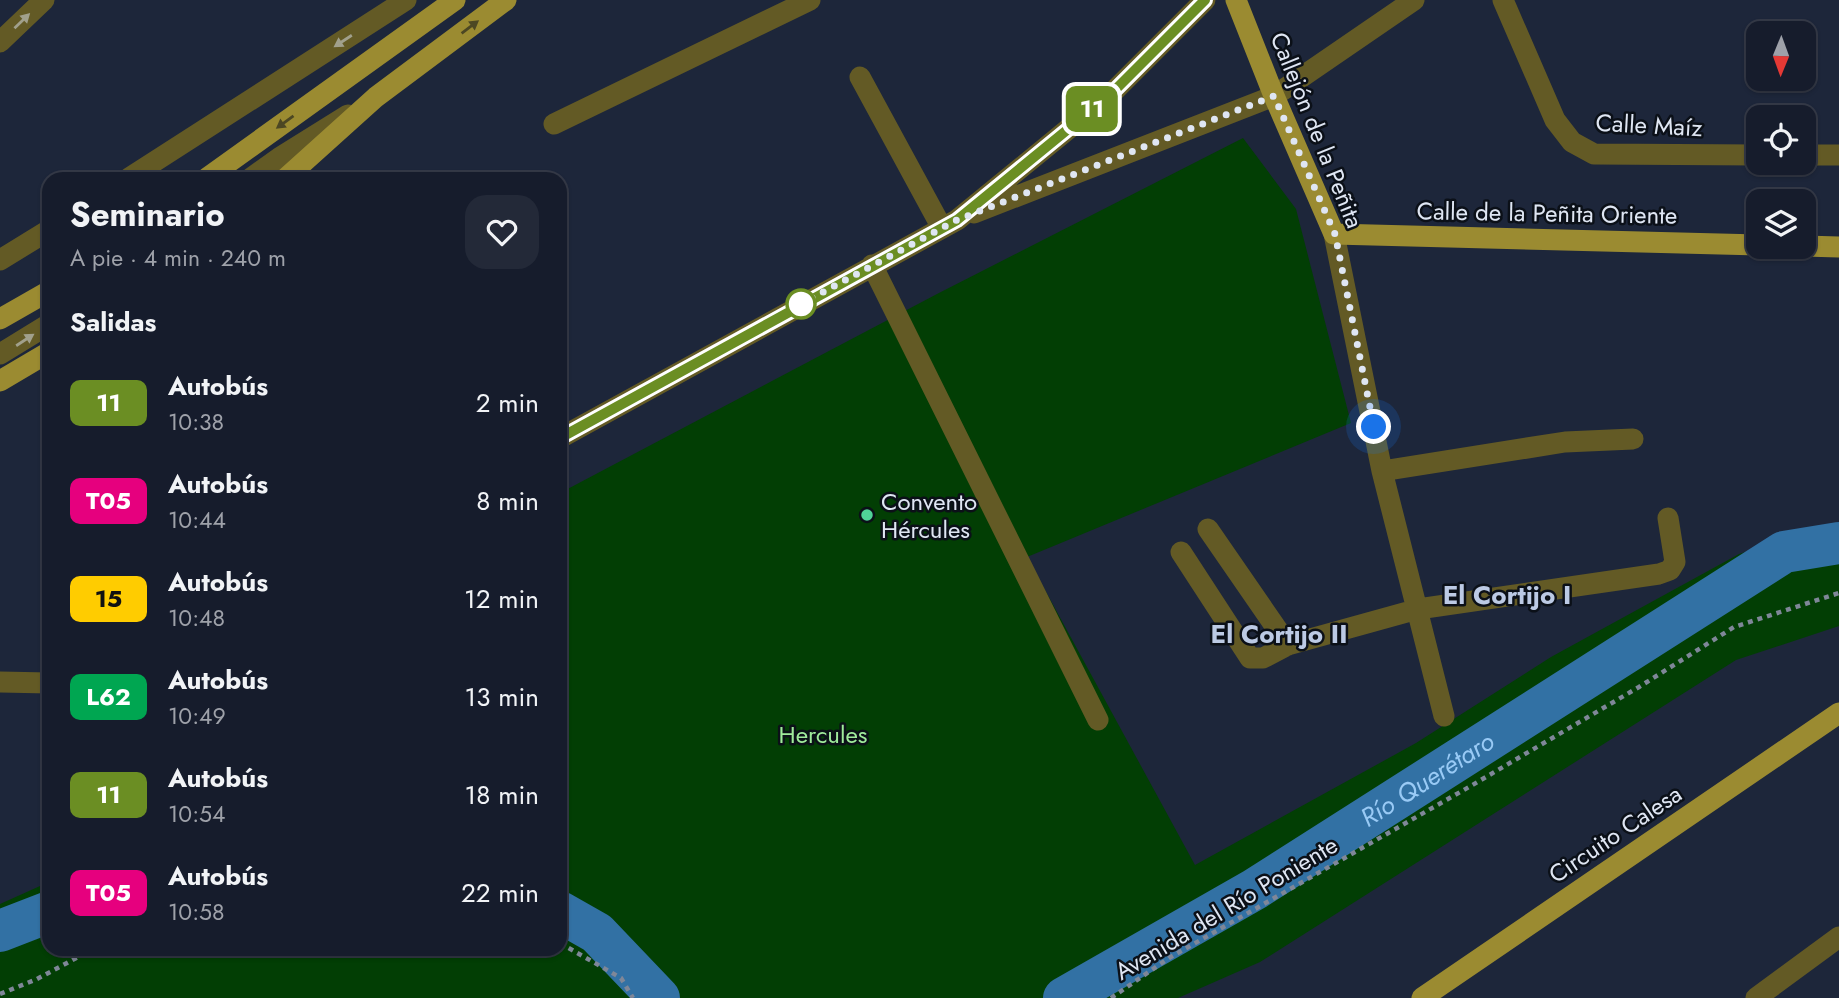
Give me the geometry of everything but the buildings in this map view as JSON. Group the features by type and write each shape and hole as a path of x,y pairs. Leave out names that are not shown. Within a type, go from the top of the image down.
{"main road":[{"path":"215,172 456,0"},
{"path":"293,172 376,97 506,0"},
{"name":"Callejón de la Peñita","path":"1236,0 1274,96 1335,234"},
{"name":"Calle de la Peñita Oriente","path":"1335,234 1746,245"},
{"path":"1816,246 1839,247"},
{"path":"0,319 42,295"},
{"path":"0,381 42,356"},
{"name":"Circuito Calesa","path":"1422,998 1839,713"}],"street":[{"path":"0,42 44,0"},
{"path":"138,172 406,0"},
{"path":"554,124 810,0"},
{"path":"949,224 1111,94 1205,0"},
{"path":"567,434 949,224 1274,96 1414,0"},
{"name":"Calle Maíz","path":"1503,0 1555,120 1572,142 1594,154 1746,155"},
{"path":"860,77 949,224"},
{"path":"259,172 376,97"},
{"path":"1816,155 1839,155"},
{"path":"0,260 42,234"},
{"name":"Callejón de la Peñita","path":"1335,234 1382,471 1444,716"},
{"path":"872,265 1098,720"},
{"path":"0,354 42,328"},
{"path":"1382,471 1565,442 1633,439"},
{"path":"1181,552 1250,658 1263,658 1288,645 1418,609 1659,574 1670,570 1675,562 1668,518"},
{"path":"1208,528 1288,645"},
{"path":"0,682 42,683"},
{"path":"1756,998 1839,937"}],"path":[{"name":"Avenida del Río Poniente","path":"1111,998 1169,958 1469,787 1639,687 1734,627 1839,593"},
{"path":"567,947 621,978 633,998"},
{"path":"0,994 37,979 80,956"}],"green space":[{"name":"Hercules","path":"1243,138 1296,209 1351,423 1027,557 1195,865 1416,743 1551,657 1739,554 1839,522 1839,626 1736,660 1260,962 1178,998 0,998 0,904 42,885 42,956 567,956 567,489 937,294"}],"waterway":[{"name":"Río Querétaro","path":"1064,998 1255,889 1784,552 1839,543"},
{"name":"Río Querétaro","path":"0,931 42,915"},
{"name":"Río Querétaro","path":"567,916 597,933 659,998"}],"bus line":[{"name":"11","path":"567,434 957,220 1111,94 1205,0"}],"place":[{"name":"Convento Hércules","path":"867,515"}],"district":[{"name":"El Cortijo I","path":"1507,595"},
{"name":"El Cortijo II","path":"1279,634"}],"route":[{"path":"801,304 957,220 1274,96 1335,234 1374,427"}]}
